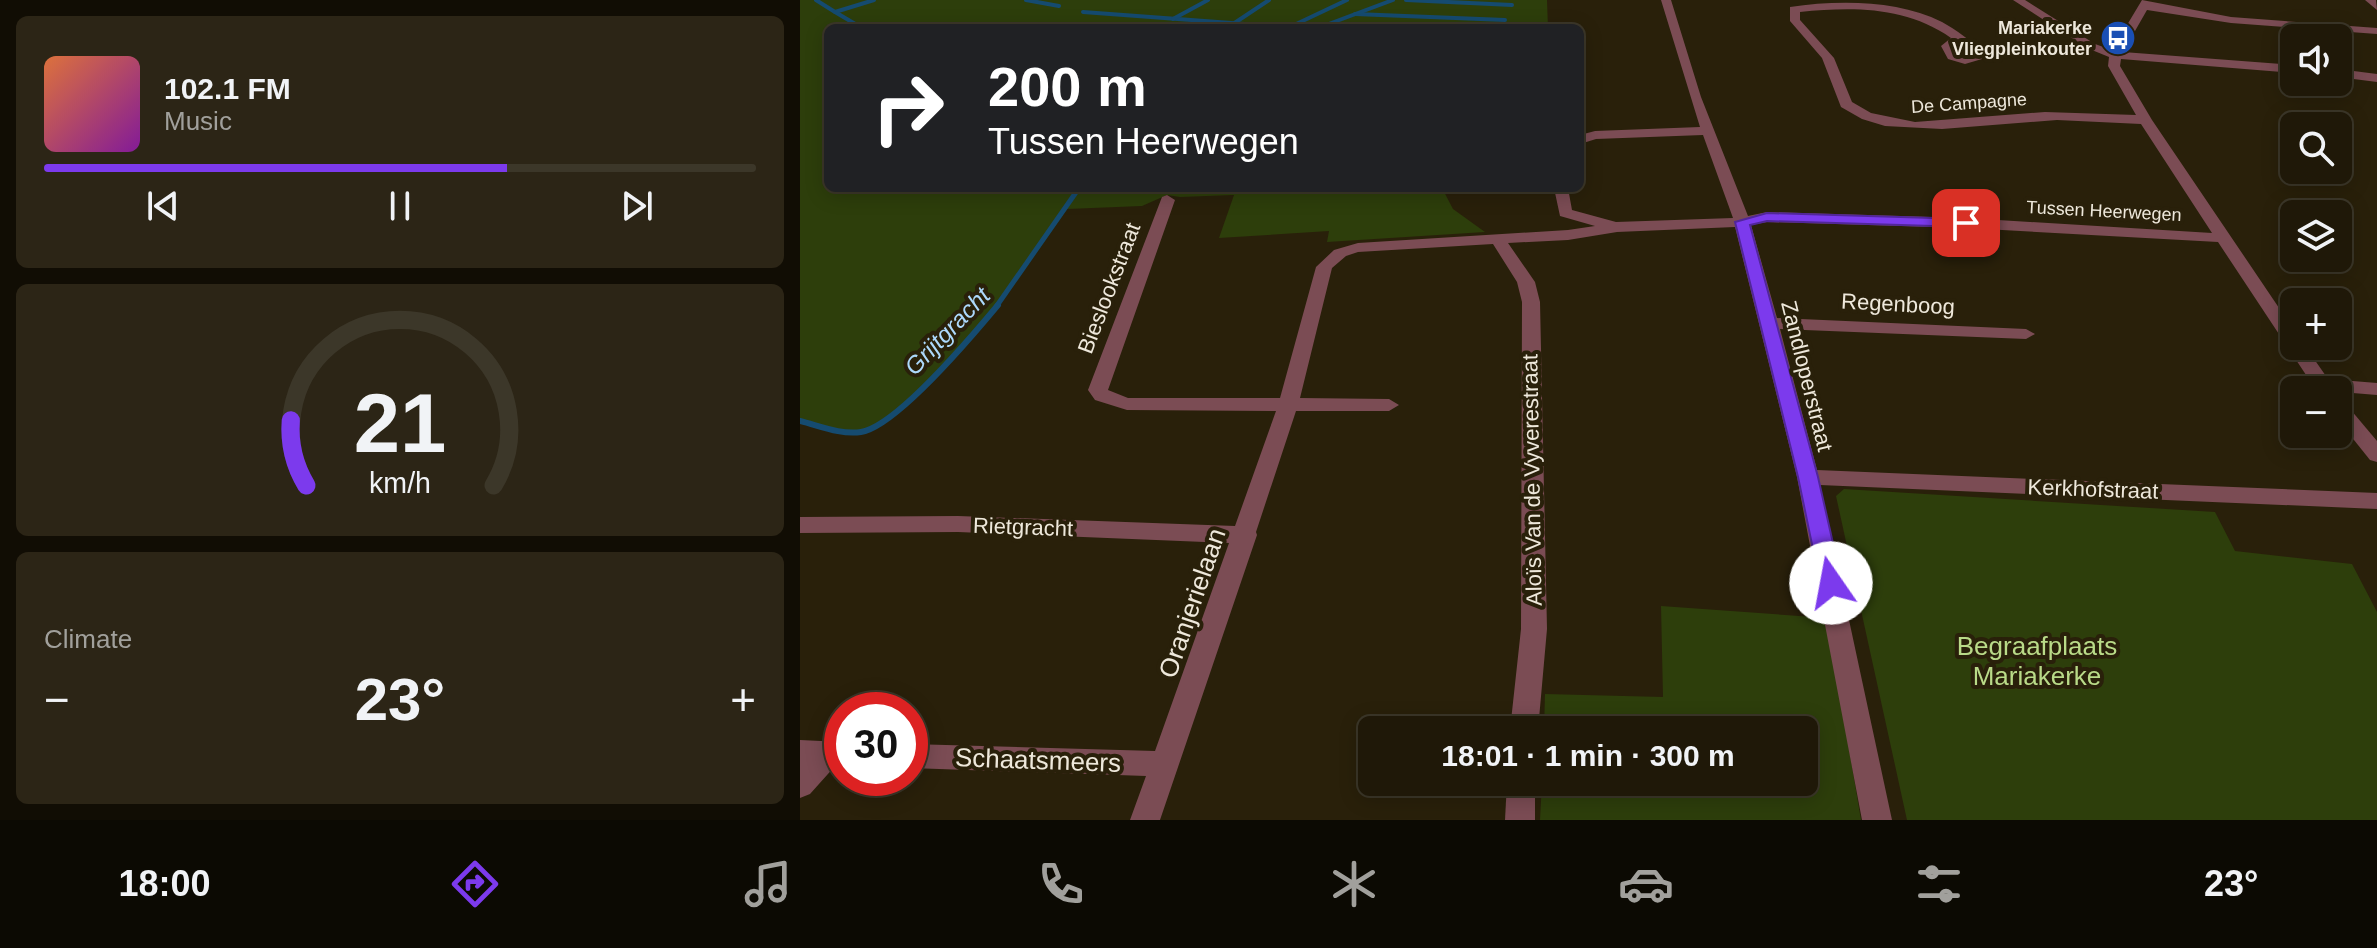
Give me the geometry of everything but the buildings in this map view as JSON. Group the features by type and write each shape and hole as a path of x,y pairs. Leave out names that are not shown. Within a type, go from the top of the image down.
{"street":[{"name":"Zandloperstraat","path":"1666,0 1707,131 1742,222 1769,323 1808,477 1877,820"},
{"path":"2018,0 2091,46 2115,55 2159,61 2280,68"},
{"path":"2370,0 2377,7"},
{"path":"2280,322 2145,120 2114,66 2115,55 2146,3 2231,20 2377,31"},
{"name":"De Campagne","path":"1958,38 1937,24 1884,5 1794,9 1795,21 1828,55 1838,74 1846,104 1878,121 1921,125 2049,115 2145,120"},
{"path":"2352,75 2377,78"},
{"path":"1585,137 1707,131"},
{"path":"1562,192 1568,235"},
{"name":"Bieslookstraat","path":"1167,200 1098,390 1102,396 1127,404 1289,403"},
{"path":"1565,213 1617,227"},
{"name":"Tussen Heerwegen","path":"1617,227 1742,222 1767,217 1966,223 2224,238"},
{"path":"1497,238 1568,235 1617,227"},
{"name":"Oranjerielaan","path":"1145,820 1246,535 1289,403 1324,267 1332,256 1346,249 1497,238"},
{"name":"Aloïs Van de Vyverestraat","path":"1497,238 1526,282 1531,302 1534,629 1525,716"},
{"name":"Regenboog","path":"1769,323 2026,334"},
{"path":"2352,388 2377,389"},
{"path":"1289,403 1389,405"},
{"path":"2352,424 2377,455"},
{"name":"Kerkhofstraat","path":"1808,477 2377,501"},
{"name":"Rietgracht","path":"800,525 958,524 1246,535"},
{"path":"800,752 824,753"},
{"name":"Schaatsmeers","path":"928,757 1165,764"},
{"path":"800,785 824,763"},
{"path":"1520,820 1521,796"}],"green space":[{"path":"800,0 1547,0 1548,24 824,24 824,192 1444,192 1453,209 1485,232 1327,242 1329,231 1219,238 1234,195 1167,195 1142,206 1067,209 992,316 923,387 880,425 864,432 847,432 800,421"},
{"name":"Begraafplaats Mariakerke","path":"1844,489 2215,512 2235,551 2352,564 2377,612 2377,820 1907,820 1836,496"},
{"path":"1661,606 1827,618 1861,820 1540,820 1541,796 1818,796 1818,716 1544,716 1545,694 1663,697"}],"waterway":[{"path":"816,0 835,12"},
{"path":"835,12 874,0"},
{"path":"1026,0 1059,6"},
{"path":"1174,19 1208,0"},
{"name":"Grijtgracht","path":"1234,23 1269,0"},
{"path":"1296,24 1347,0"},
{"path":"1355,14 1393,0"},
{"path":"1406,0 1512,5"},
{"path":"835,12 855,24"},
{"path":"1083,12 1174,19"},
{"path":"1329,24 1355,14"},
{"path":"1355,14 1505,20"},
{"path":"1174,19 1234,23"},
{"path":"1234,23 1246,24"},
{"name":"Grijtgracht","path":"996,307 1076,192"},
{"name":"Grijtgracht","path":"800,421 846,432 861,432 876,426 934,378 998,305"}],"place":[{"name":"Mariakerke Vliegpleinkouter","path":"2118,38"}],"route":[{"path":"1831,583 1808,477 1742,222 1767,217 1966,223"}]}
